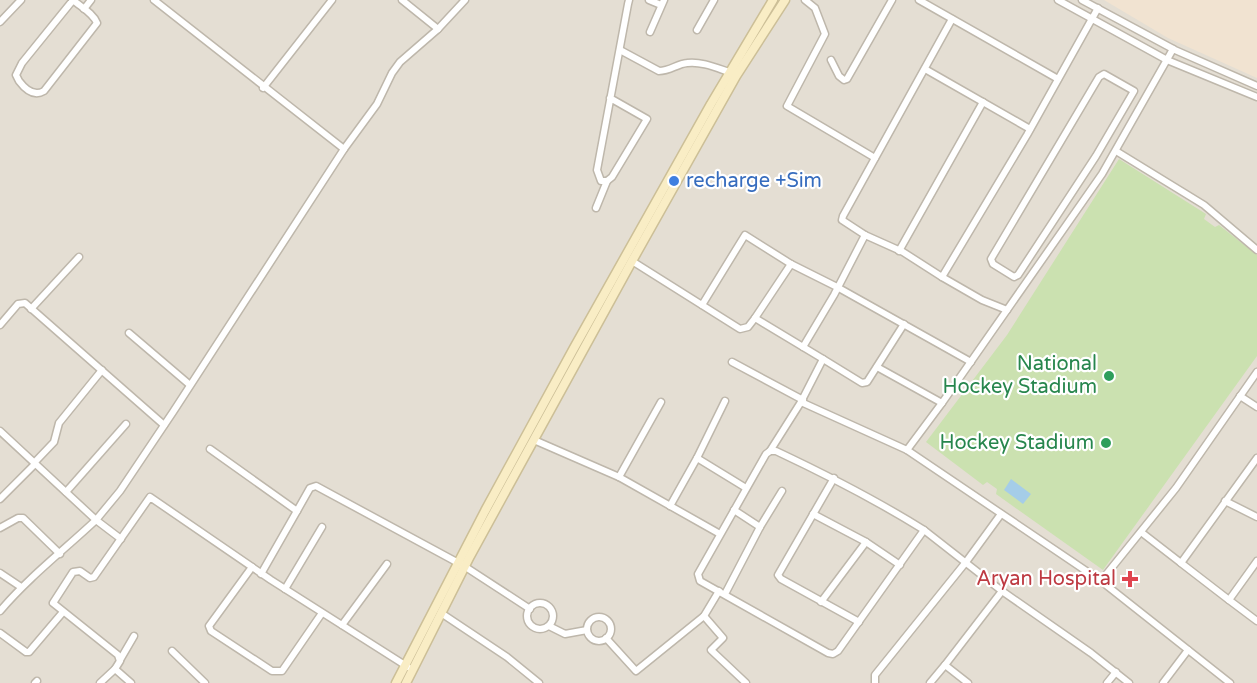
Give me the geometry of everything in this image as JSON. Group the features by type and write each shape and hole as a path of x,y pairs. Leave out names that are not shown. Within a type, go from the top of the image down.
{"street":[{"path":"0,22 21,0"},
{"path":"72,0 97,23 44,91 38,94 28,90 19,81 17,71 72,0"},
{"path":"84,9 91,0"},
{"path":"154,0 263,88 344,149"},
{"path":"263,88 332,0"},
{"path":"402,0 438,29"},
{"path":"0,611 21,586 96,520 120,491 344,149 377,104 392,73 400,62 438,29 465,0"},
{"path":"607,181 601,181 597,170 629,0"},
{"path":"649,0 662,2 650,32"},
{"path":"697,30 714,0"},
{"path":"396,683 409,668 441,613 461,565 534,440 736,76 785,0"},
{"path":"805,0 814,8 825,34 787,106 875,158"},
{"path":"831,60 839,76 844,80 847,79 892,0"},
{"path":"920,0 1058,79"},
{"path":"1058,0 1167,60 1257,97"},
{"path":"1082,0 1173,49 1257,86"},
{"path":"406,683 409,668 579,338 729,72 772,1"},
{"path":"942,277 1098,9"},
{"path":"952,20 842,220 982,300 1007,310"},
{"path":"907,450 942,404 1116,151 1173,49"},
{"path":"620,50 659,71 687,63 704,64 729,72"},
{"path":"925,69 1030,129"},
{"path":"1104,74 1134,92 1096,156 1018,275 1014,277 993,264 991,259 1099,77 1104,74"},
{"path":"596,208 607,181 612,177 647,120 610,98"},
{"path":"899,251 983,102"},
{"path":"1116,151 1204,205 1257,250"},
{"path":"1096,156 1108,163"},
{"path":"702,305 746,235 791,264 971,362"},
{"path":"803,347 865,235"},
{"path":"31,309 79,257"},
{"path":"632,261 740,328 748,327 791,264"},
{"path":"0,324 18,304 25,303 164,425"},
{"path":"755,318 862,383 867,382 904,324"},
{"path":"129,333 190,385"},
{"path":"824,359 802,401 766,454 720,534 698,574 700,581 831,654 838,651 924,530"},
{"path":"732,362 802,401 907,450 1101,581 1230,683"},
{"path":"877,367 942,404"},
{"path":"0,499 54,442 59,423 102,370"},
{"path":"1101,581 1176,488 1257,372"},
{"path":"1240,396 1257,407"},
{"path":"670,506 698,458 725,401"},
{"path":"619,477 661,402"},
{"path":"66,492 126,424"},
{"path":"0,431 96,520 121,539"},
{"path":"534,440 619,477 720,534"},
{"path":"210,449 297,511"},
{"path":"770,451 776,451 884,504 924,530 1002,591 1130,683"},
{"path":"698,458 746,488"},
{"path":"1181,563 1257,458"},
{"path":"834,478 778,575 821,603 859,622"},
{"path":"261,574 310,488 316,486 461,565 530,609"},
{"path":"606,638 636,671 704,616 722,593 782,491"},
{"path":"120,661 118,655 54,605 53,600 73,572 80,571 90,578 94,577 150,496 261,574 409,668"},
{"path":"1226,501 1257,518"},
{"path":"734,510 760,527"},
{"path":"813,514 866,542 900,565"},
{"path":"874,683 875,675 966,562 1001,514"},
{"path":"0,528 18,518 23,518 60,554"},
{"path":"285,589 322,527"},
{"path":"1141,532 1257,621"},
{"path":"821,603 866,542"},
{"path":"1229,600 1257,561"},
{"path":"342,625 387,564"},
{"path":"252,567 209,626 211,631 264,666 272,671 282,671 322,613"},
{"path":"0,573 21,586"},
{"path":"930,683 1002,591"},
{"path":"537,603 545,604 552,610 553,618 549,626 542,629 533,627 528,621 530,609 537,603"},
{"path":"0,633 29,652 63,612"},
{"path":"441,613 507,657 538,683"},
{"path":"704,616 723,638 711,650 746,683"},
{"path":"602,618 610,626 606,638 601,640 593,639 587,630 592,620 602,618"},
{"path":"549,626 565,634 587,630"},
{"path":"100,683 115,669 134,636"},
{"path":"1163,683 1188,650"},
{"path":"172,651 204,683"},
{"path":"945,666 968,683"},
{"path":"115,669 131,683"},
{"path":"1107,683 1116,672"}],"shaded area":[{"path":"0,0 1257,0 1257,683 0,683"},
{"path":"1104,0 1257,0 1257,78 1168,38"}],"green space":[{"name":"National Hockey Stadium","path":"1119,159 1206,214 1204,219 1215,227 1219,225 1257,255 1257,356 1103,570 996,494 997,489 987,482 983,485 926,442 1007,335"}],"water":[{"path":"1011,479 1031,494 1023,504 1004,490"}],"place":[{"name":"recharge +Sim","path":"674,181"},
{"name":"National Hockey Stadium","path":"1109,376"},
{"name":"Hockey Stadium","path":"1106,443"},
{"name":"Aryan Hospital","path":"1130,579"}]}
